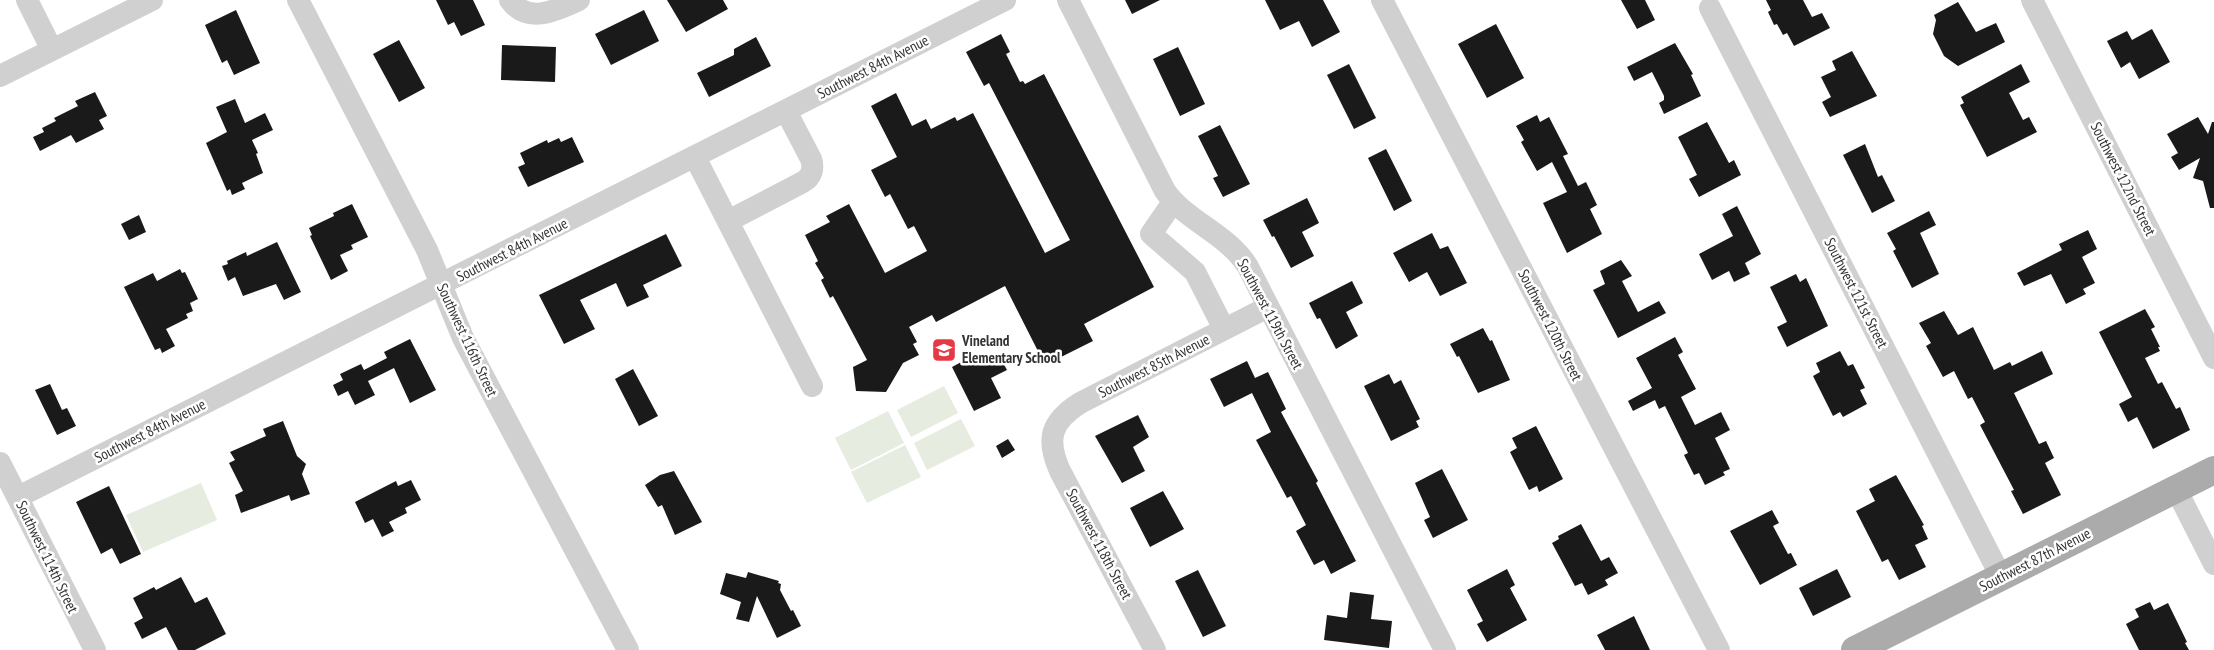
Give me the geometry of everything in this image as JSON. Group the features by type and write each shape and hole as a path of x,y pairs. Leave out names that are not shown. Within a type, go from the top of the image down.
{"main road":[{"name":"Southwest 87th Avenue","path":"1856,650 2214,470"}],"street":[{"path":"27,0 52,50"},
{"path":"0,76 152,0"},
{"name":"Southwest 116th Street","path":"298,0 427,250 463,338 628,650"},
{"path":"510,0 518,8 528,13 540,14 579,0"},
{"name":"Southwest 84th Avenue","path":"18,497 441,286 1005,0"},
{"name":"Southwest 119th Street","path":"1068,0 1157,177 1173,202 1240,255 1445,650"},
{"name":"Southwest 120th Street","path":"1382,0 1719,650"},
{"name":"Southwest 122nd Street","path":"2032,0 2214,358"},
{"name":"Southwest 121st Street","path":"1710,8 2001,578"},
{"path":"728,221 803,182 811,175 813,167 811,159 786,111"},
{"path":"695,157 812,386"},
{"path":"1173,202 1151,234 1195,272 1224,329"},
{"name":"Southwest 85th Avenue","path":"1052,436 1058,422 1072,408 1268,307"},
{"name":"Southwest 118th Street","path":"1052,436 1052,453 1060,472 1155,650"},
{"name":"Southwest 114th Street","path":"0,463 95,650"},
{"path":"2176,489 2214,564"}],"shaded area":[{"path":"944,386 958,413 911,437 897,410"},
{"path":"888,411 904,443 851,470 835,438"},
{"path":"961,419 975,446 927,470 914,443"},
{"path":"905,445 921,477 867,503 851,472"},
{"path":"201,483 217,520 143,552 126,515"}],"building":[{"path":"436,0 473,0 485,25 461,36 454,22 448,25"},
{"path":"667,0 723,0 728,9 686,32"},
{"path":"1125,0 1160,0 1132,14"},
{"path":"1265,0 1323,0 1340,32 1312,47 1299,21 1280,30"},
{"path":"1621,0 1645,0 1655,20 1637,29"},
{"path":"1766,0 1803,0 1812,17 1822,13 1830,28 1794,46 1787,33 1783,35 1777,24 1774,25 1768,12 1771,10"},
{"path":"1958,2 1976,32 1996,23 2005,42 1958,66 1944,56 1933,34 1936,20 1934,15"},
{"path":"236,10 260,63 234,75 227,60 222,63 205,25"},
{"path":"644,10 659,41 611,65 595,34"},
{"path":"1496,24 1524,78 1487,98 1458,44"},
{"path":"2152,29 2170,62 2139,79 2130,62 2121,68 2107,41 2127,31 2132,40"},
{"path":"1001,34 1010,52 1006,54 1020,82 1023,81 1025,84 1044,74 1154,287 1084,324 1093,341 1045,365 1005,286 936,322 932,315 909,327 917,342 913,344 919,355 903,363 886,392 856,391 853,367 867,360 833,296 830,298 821,280 824,278 815,263 818,261 805,235 830,222 826,216 849,204 885,273 927,251 914,226 908,229 890,194 885,197 871,170 897,157 871,106 896,93 912,126 926,119 931,129 955,117 957,121 973,113 1045,253 1070,240 989,83 984,86 966,52"},
{"path":"756,37 771,66 709,97 697,73 734,55 734,49"},
{"path":"399,40 425,88 399,102 373,54"},
{"path":"1675,43 1693,74 1691,75 1701,96 1664,114 1659,103 1664,100 1664,96 1652,72 1634,81 1627,67"},
{"path":"502,45 556,47 555,82 501,80"},
{"path":"1178,47 1205,104 1180,116 1153,59"},
{"path":"1852,51 1877,96 1830,117 1822,102 1831,97 1821,77 1836,70 1832,61"},
{"path":"1349,64 1376,118 1354,129 1327,75"},
{"path":"2021,64 2030,82 2009,93 2023,120 2029,117 2037,132 1987,157 1960,105 1964,103 1961,97"},
{"path":"95,92 107,116 99,120 104,129 76,143 71,135 40,151 33,137 44,132 42,128 56,121 54,118 78,106 75,101"},
{"path":"235,99 245,123 265,113 273,130 252,140 258,153 256,154 263,173 242,183 245,189 232,195 230,189 227,191 206,143 227,132 216,107"},
{"path":"1537,115 1540,122 1549,117 1568,154 1563,156 1578,186 1586,182 1597,205 1590,209 1602,234 1567,253 1543,203 1567,192 1552,162 1537,171 1521,142 1524,140 1516,126"},
{"path":"2198,117 2208,134 2212,122 2214,122 2214,208 2210,208 2203,181 2193,178 2200,158 2179,170 2171,157 2178,153 2167,134"},
{"path":"1707,122 1729,163 1734,160 1741,175 1699,197 1689,179 1697,175 1678,137"},
{"path":"1220,125 1250,184 1223,197 1213,178 1218,176 1198,136"},
{"path":"572,137 584,162 528,187 518,167 525,164 520,153 547,140 548,143 559,138 561,142"},
{"path":"1865,144 1878,177 1882,175 1895,201 1872,213 1843,155"},
{"path":"1386,149 1412,201 1394,211 1368,158"},
{"path":"1307,198 1319,223 1302,232 1314,256 1291,268 1263,220"},
{"path":"352,204 368,237 351,245 353,249 340,255 348,271 331,280 310,236 312,235 309,228 334,216 333,213"},
{"path":"1737,206 1761,254 1745,263 1750,274 1734,282 1729,271 1712,280 1699,254 1733,236 1722,214"},
{"path":"1929,211 1936,225 1920,233 1939,274 1912,288 1893,251 1896,249 1887,233"},
{"path":"139,215 146,232 129,240 121,224"},
{"path":"2088,230 2097,249 2082,257 2095,283 2083,289 2086,294 2066,304 2051,274 2024,286 2017,273 2062,250 2059,244"},
{"path":"1432,233 1440,249 1448,246 1467,283 1440,296 1427,272 1409,282 1393,253"},
{"path":"666,234 682,266 643,285 649,297 627,307 616,283 580,300 595,329 564,344 539,295"},
{"path":"277,242 301,292 284,300 276,284 243,296 235,277 228,281 222,266 228,264 227,261 246,252 247,256"},
{"path":"1621,260 1632,276 1622,281 1638,312 1659,301 1666,313 1618,338 1593,290 1605,284 1600,271"},
{"path":"180,269 182,273 185,272 198,299 190,303 193,311 186,314 188,318 166,329 175,346 162,353 160,348 155,350 124,287 153,273 157,281"},
{"path":"1796,274 1800,282 1806,278 1828,326 1787,347 1777,327 1787,322 1770,287"},
{"path":"1352,281 1363,303 1346,312 1358,336 1336,349 1320,318 1317,319 1309,303"},
{"path":"2145,309 2155,327 2151,329 2160,347 2158,347 2160,351 2145,358 2158,384 2162,382 2176,409 2180,407 2190,430 2153,449 2137,417 2128,422 2119,404 2132,397 2099,332"},
{"path":"1944,311 1958,335 1973,327 1994,370 2010,362 2012,366 2042,351 2053,374 2014,393 2039,444 2046,441 2054,458 2045,463 2061,495 2023,514 2011,491 2014,490 1980,425 1985,422 1972,397 1968,399 1954,371 1943,377 1926,346 1931,343 1919,323"},
{"path":"1483,328 1490,341 1492,340 1510,380 1478,393 1459,356 1457,357 1450,344"},
{"path":"1675,337 1683,352 1678,355 1696,389 1681,397 1695,425 1721,412 1730,430 1715,438 1730,469 1723,472 1725,475 1705,485 1699,473 1694,475 1684,455 1688,453 1665,406 1659,409 1655,400 1633,411 1628,401 1652,388 1636,358"},
{"path":"410,339 436,390 410,403 394,368 368,381 375,395 355,405 348,391 338,396 333,385 343,380 340,374 361,364 364,370 387,358 384,352"},
{"path":"1840,351 1848,366 1853,364 1865,388 1860,390 1867,404 1843,417 1840,412 1833,416 1813,376 1820,372 1816,363"},
{"path":"978,353 984,364 1000,357 1007,370 991,378 1001,398 974,411 952,367"},
{"path":"1247,361 1255,378 1268,372 1286,409 1281,412 1318,481 1316,483 1356,561 1331,574 1324,560 1314,565 1296,531 1306,525 1291,496 1287,498 1256,440 1271,432 1252,393 1224,407 1210,379"},
{"path":"633,369 658,416 639,426 615,379"},
{"path":"1389,374 1394,384 1401,380 1420,419 1416,421 1419,427 1391,441 1364,386"},
{"path":"50,384 62,410 67,408 76,426 57,435 35,390"},
{"path":"1138,415 1149,437 1133,447 1145,471 1122,483 1095,436"},
{"path":"283,421 297,456 306,464 302,474 310,494 291,501 289,495 241,513 235,495 243,491 229,463 235,460 230,452 266,436 263,429"},
{"path":"1536,426 1563,479 1539,492 1537,486 1529,490 1510,452 1517,448 1512,438"},
{"path":"1008,439 1015,450 1002,458 996,446"},
{"path":"1442,469 1468,520 1433,538 1424,520 1430,517 1415,483"},
{"path":"674,471 702,522 675,535 662,505 658,507 645,485 660,475"},
{"path":"1896,475 1924,525 1922,526 1928,539 1915,545 1926,567 1899,580 1888,559 1882,562 1856,511 1875,501 1869,489"},
{"path":"411,480 421,500 405,508 407,513 389,522 394,531 382,537 373,519 365,523 355,502 396,481 398,486"},
{"path":"109,486 141,554 120,564 112,548 101,554 76,502"},
{"path":"1163,491 1184,529 1150,547 1130,508"},
{"path":"1772,510 1779,523 1773,526 1788,554 1791,553 1797,565 1760,585 1730,531"},
{"path":"1581,524 1601,561 1609,557 1618,573 1605,580 1608,585 1588,595 1582,583 1575,586 1552,543 1559,539 1558,536"},
{"path":"1507,569 1515,585 1510,588 1527,620 1487,642 1477,624 1483,621 1467,590"},
{"path":"1837,569 1851,597 1813,616 1799,588"},
{"path":"1198,570 1226,626 1203,637 1175,581"},
{"path":"748,572 779,581 778,583 781,584 780,590 801,626 777,638 757,596 749,622 736,619 741,602 720,594 726,573 746,578"},
{"path":"181,577 195,603 207,597 226,634 195,650 178,650 166,627 142,639 134,623 143,618 133,598 154,587 156,590"},
{"path":"1350,592 1374,595 1371,619 1392,621 1389,648 1324,640 1327,615 1347,618"},
{"path":"2150,602 2154,610 2168,603 2189,650 2139,650 2126,624 2139,617 2135,609"},
{"path":"1634,616 1650,650 1605,650 1597,635"}],"place":[{"name":"Vineland Elementary School","path":"944,350"}]}
